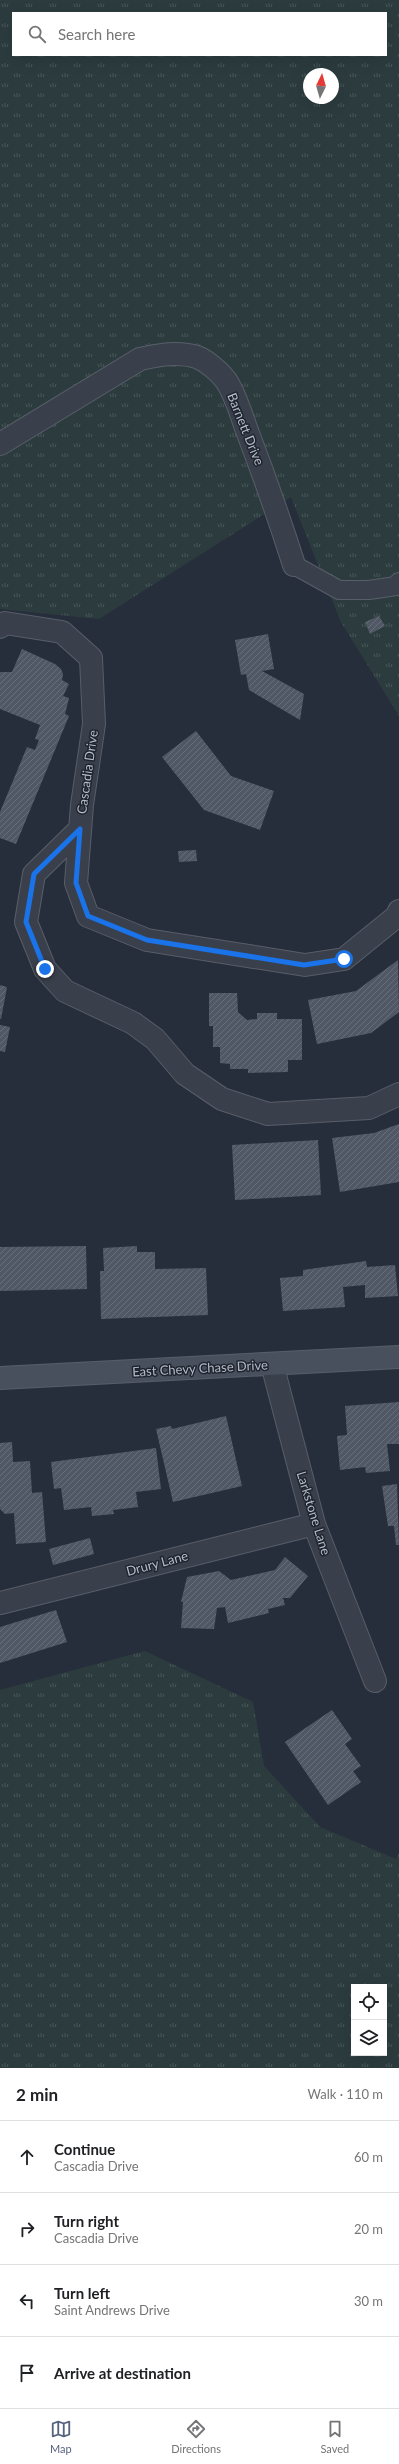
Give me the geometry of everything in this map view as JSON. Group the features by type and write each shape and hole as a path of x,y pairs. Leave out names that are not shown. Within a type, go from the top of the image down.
{"main road":[{"name":"East Chevy Chase Drive","path":"0,1378 399,1357"}],"street":[{"name":"Barnett Drive","path":"0,444 140,359 159,354 182,354 197,358 209,365 226,382 234,397 267,482 294,565"},
{"name":"Cascadia Drive","path":"0,627 5,623 62,632 92,658 94,724 80,829 76,883 88,916 147,940 304,965 344,959 397,916 399,911"},
{"path":"80,829 34,874 26,922 45,969 65,991 133,1023 155,1039 185,1074 222,1099 268,1114 369,1108 399,1094"},
{"name":"Larkstone Lane","path":"272,1364 314,1524 375,1681"},
{"name":"Drury Lane","path":"0,1604 314,1524"}],"lane":[{"path":"294,565 339,590 369,590 396,586 399,582"}],"green space":[{"path":"0,0 399,0 399,716 341,622 291,497 99,619 0,609"},
{"path":"145,1651 253,1702 264,1766 320,1827 396,1859 399,1853 399,2068 0,2068 0,1690"}],"building":[{"path":"379,616 385,626 370,634 365,622"},
{"path":"268,634 274,669 262,671 304,694 300,720 249,690 246,674 241,675 235,640"},
{"path":"22,649 55,664 61,669 63,674 62,680 69,684 63,696 69,698 65,714 69,716 16,844 0,838 0,812 27,747 35,750 39,740 35,739 40,725 0,709 0,672 12,672"},
{"path":"196,731 231,776 274,791 260,830 204,810 162,757"},
{"path":"196,850 197,861 179,862 178,851"},
{"path":"398,960 399,1012 371,1033 317,1044 308,1000 356,991"},
{"path":"0,985 7,987 1,1019 0,1019"},
{"path":"209,993 237,993 238,1012 247,1020 257,1019 257,1013 277,1013 277,1019 302,1019 302,1060 288,1060 288,1072 248,1073 248,1069 230,1069 230,1064 220,1063 220,1047 213,1047 213,1026 209,1026"},
{"path":"0,1025 10,1027 5,1052 0,1051"},
{"path":"399,1124 399,1182 340,1192 332,1138 374,1133"},
{"path":"318,1140 321,1195 235,1200 232,1145"},
{"path":"86,1246 87,1289 0,1291 0,1247"},
{"path":"137,1246 137,1252 155,1252 155,1269 206,1268 208,1315 101,1319 100,1271 104,1271 103,1248"},
{"path":"366,1261 367,1267 395,1265 398,1296 365,1298 365,1285 343,1287 345,1307 283,1311 280,1278 303,1276 303,1270"},
{"path":"399,1402 399,1444 387,1444 390,1471 366,1473 365,1467 340,1470 337,1436 347,1435 345,1406"},
{"path":"226,1416 242,1486 173,1502 156,1429 171,1426 172,1429"},
{"path":"12,1442 13,1462 30,1461 32,1493 42,1492 46,1542 16,1544 14,1513 5,1514 0,1509 0,1443"},
{"path":"156,1448 161,1489 136,1492 138,1507 113,1510 114,1514 92,1516 91,1507 64,1510 61,1488 54,1489 51,1462"},
{"path":"397,1484 399,1545 396,1545 394,1526 388,1526 382,1486"},
{"path":"90,1538 94,1554 53,1565 49,1549"},
{"path":"285,1557 308,1576 290,1598 283,1598 285,1605 268,1609 269,1613 228,1623 225,1607 217,1608 214,1629 181,1628 183,1602 181,1602 187,1577 219,1571 231,1580 275,1570"},
{"path":"56,1610 67,1642 0,1663 0,1627"},
{"path":"332,1710 352,1739 345,1744 361,1766 353,1771 361,1782 328,1805 285,1742"}],"route":[{"path":"45,969 26,922 34,874 80,829 76,883 88,916 147,940 243,953 304,965 344,959"}]}
